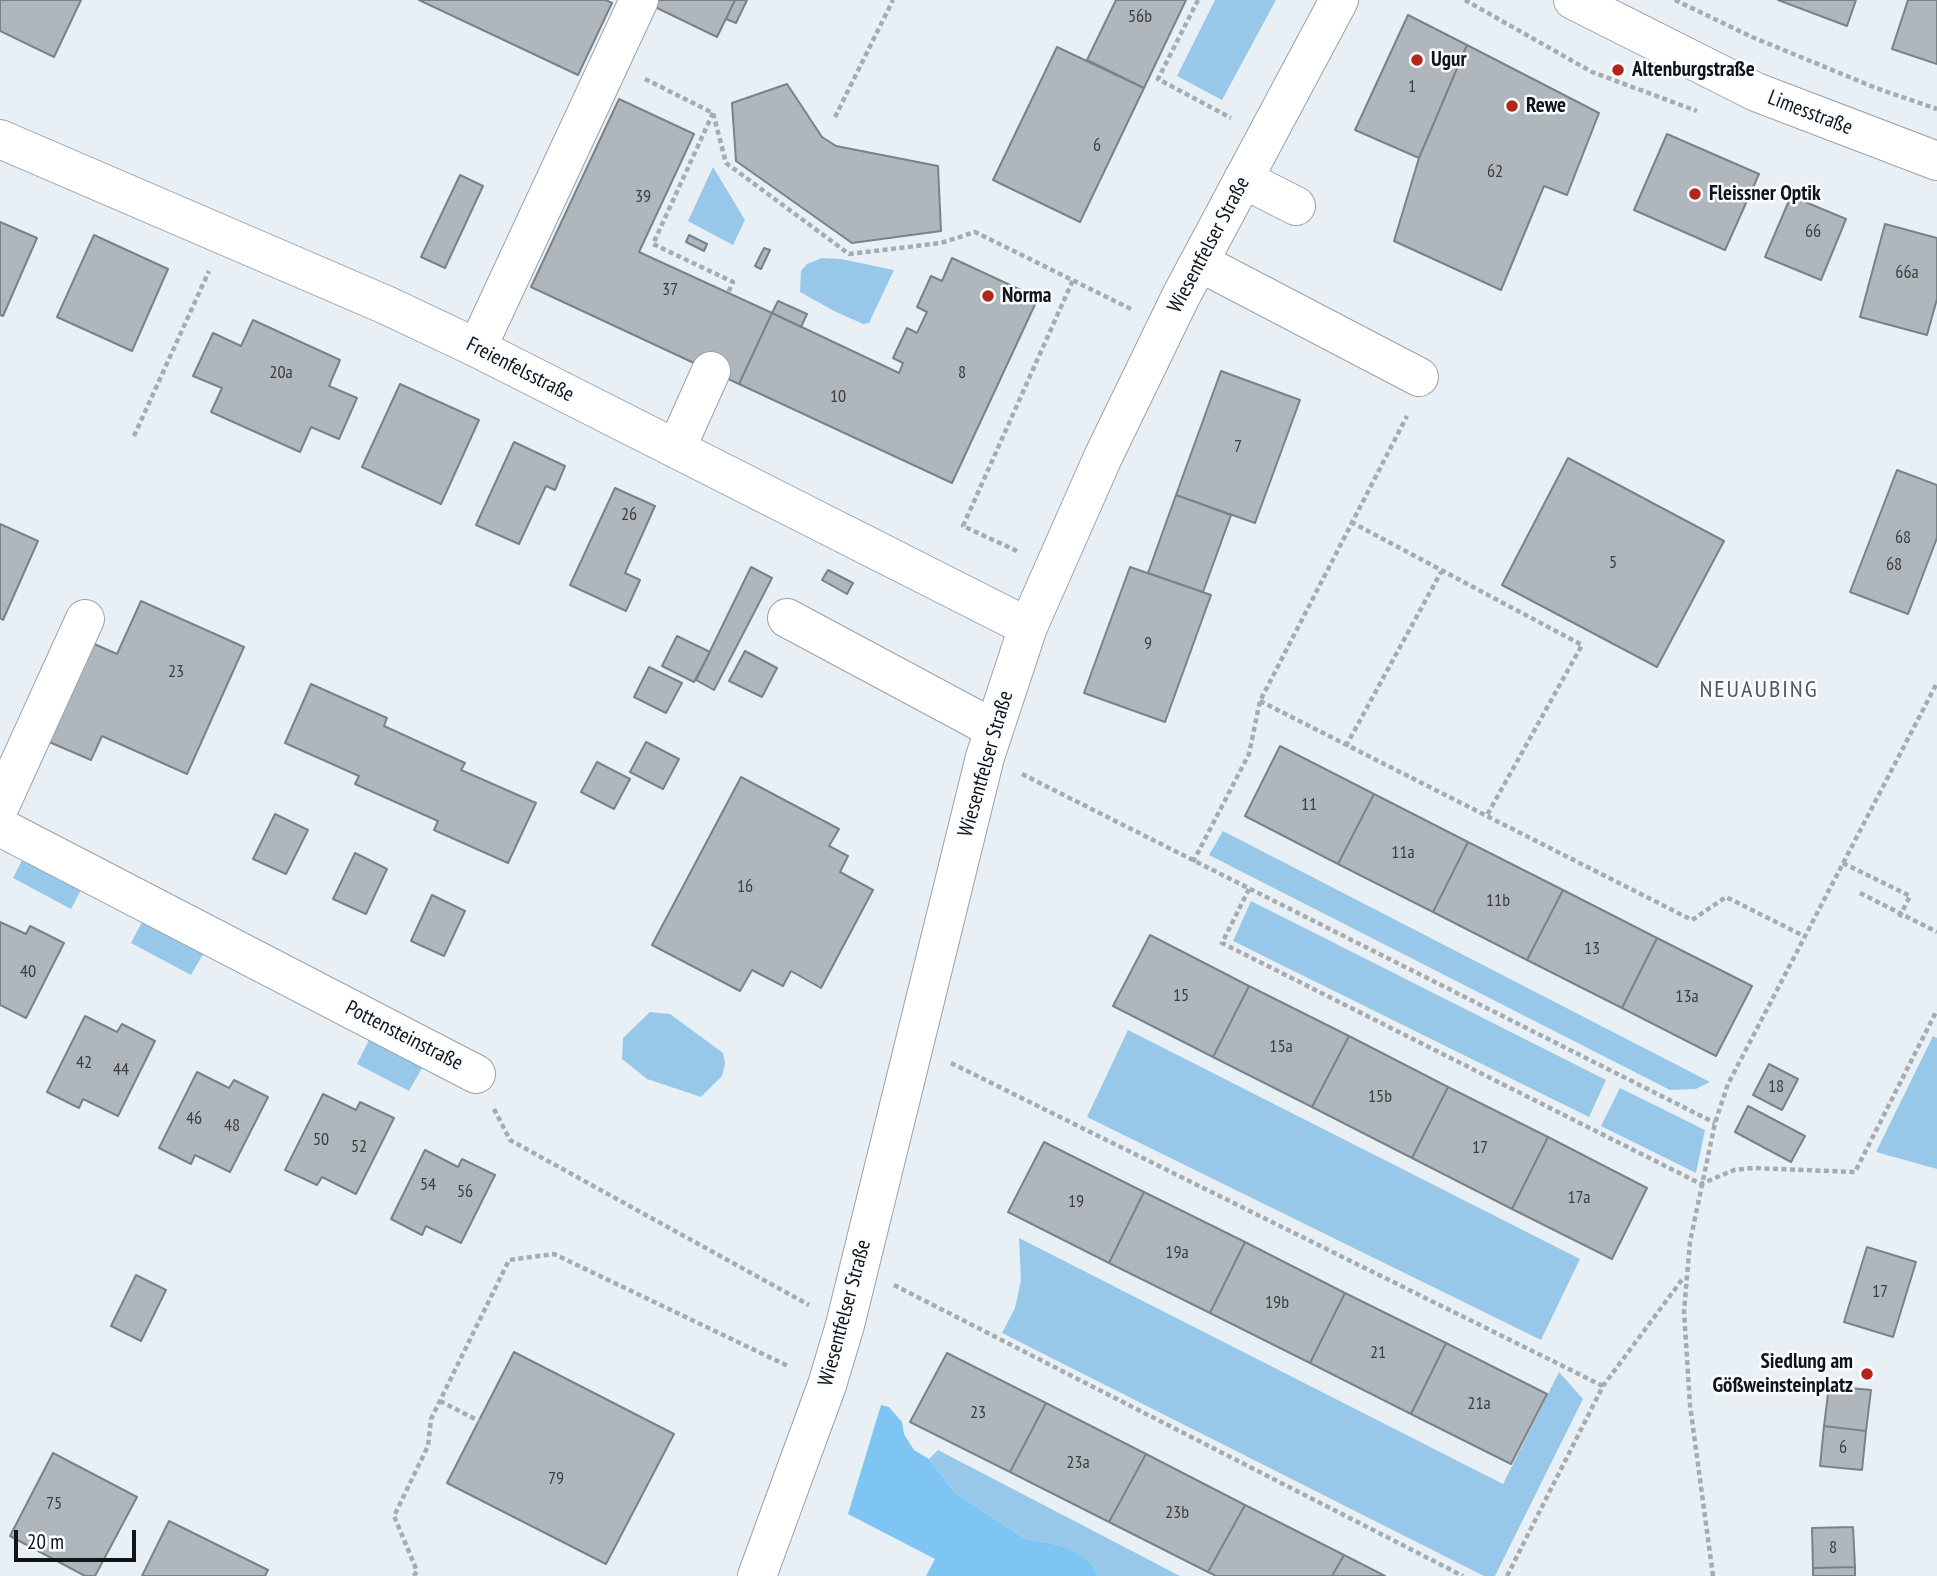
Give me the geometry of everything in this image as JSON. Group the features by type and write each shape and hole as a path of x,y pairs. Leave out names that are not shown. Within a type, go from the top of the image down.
{"street":[{"path":"477,348 639,0"},
{"name":"Wiesentfelser Straße","path":"757,1576 827,1385 845,1325 989,743 1028,627 1166,327 1339,0"},
{"name":"Limesstraße","path":"1573,0 1756,92 1937,161"},
{"name":"Freienfelsstraße","path":"0,139 386,305 477,348 1028,627"},
{"path":"1243,179 1296,206"},
{"path":"1199,262 1414,395"},
{"path":"676,449 712,371"},
{"path":"787,618 989,743"},
{"path":"0,806 85,619"},
{"name":"Pottensteinstraße","path":"0,827 476,1074"}],"path":[{"path":"835,117 893,0"},
{"path":"1198,0 1158,79 1266,135"},
{"path":"1675,0 1752,37 1876,88 1937,109"},
{"path":"612,62 713,113 726,163 849,254 941,243 975,232 1166,327"},
{"path":"713,113 653,244 733,282 728,293"},
{"path":"134,436 210,267"},
{"path":"1054,569 963,526 1073,280"},
{"path":"1193,862 1249,754 1260,701 1414,395"},
{"path":"1351,522 1582,645 1486,817"},
{"path":"1346,747 1442,572"},
{"path":"1713,1576 1685,1346 1685,1276 1715,1123 1728,1084 1937,683"},
{"path":"1260,701 1346,747 1692,920 1726,897 1804,936"},
{"path":"989,743 1193,862 1715,1123"},
{"path":"1843,863 1910,896 1898,920"},
{"path":"1249,889 1222,943 1701,1184 1734,1170 1753,1168 1855,1172 1937,1010"},
{"path":"1860,893 1937,932"},
{"path":"913,1044 1603,1385"},
{"name":"Pottensteinstraße","path":"476,1074 510,1140 845,1325"},
{"path":"414,1576 417,1571 394,1516 429,1446 431,1419 509,1260 554,1254 827,1385"},
{"path":"859,1267 1463,1576"},
{"path":"1507,1576 1603,1385 1685,1276"},
{"path":"440,1401 479,1420"}],"shaded area":[{"path":"1215,0 1276,0 1222,100 1177,76"},
{"path":"713,167 745,220 733,245 688,221"},
{"path":"822,258 841,259 894,270 869,323 863,324 834,311 800,292 801,271 807,264"},
{"path":"1223,831 1710,1082 1696,1089 1670,1090 1209,855"},
{"path":"31,843 90,873 71,909 13,878"},
{"path":"1251,901 1606,1080 1589,1117 1233,941"},
{"path":"143,920 208,946 191,975 131,943"},
{"path":"650,1012 670,1014 723,1053 725,1064 722,1076 701,1097 647,1079 622,1059 623,1038"},
{"path":"1128,1030 1580,1259 1541,1340 1087,1117"},
{"path":"373,1032 427,1059 409,1091 357,1064"},
{"path":"1933,1036 1937,1038 1937,1169 1876,1152"},
{"path":"1620,1088 1705,1130 1696,1173 1601,1126"},
{"path":"1019,1238 1503,1484 1559,1372 1583,1399 1495,1576 1484,1576 1002,1333 1015,1308 1021,1280"},
{"path":"881,1405 889,1407 902,1422 904,1434 914,1450 929,1459 954,1492 1024,1538 1058,1545 1076,1553 1092,1564 1099,1576 926,1576 935,1559 848,1514"},
{"path":"938,1450 1180,1576 1099,1576 1092,1564 1058,1545 1024,1538 954,1492 929,1459"}],"building":[{"path":"0,0 81,0 54,57 0,31"},
{"path":"419,0 606,0 612,3 578,75"},
{"path":"656,0 735,0 717,37 653,6"},
{"path":"735,0 747,0 736,23 726,19"},
{"path":"1116,0 1186,0 1144,88 1087,60"},
{"path":"1778,0 1856,0 1847,26"},
{"path":"1908,0 1937,0 1937,64 1892,49"},
{"path":"1408,15 1467,45 1419,158 1355,130"},
{"path":"1467,45 1599,113 1567,195 1544,186 1501,290 1394,241 1419,158"},
{"path":"1057,47 1144,88 1080,222 993,180"},
{"path":"787,84 822,137 836,146 938,166 941,231 852,243 736,161 732,103"},
{"path":"619,99 694,134 639,252 772,313 739,384 531,287"},
{"name":"Fleissner Optik","path":"1667,134 1759,174 1725,250 1634,210"},
{"path":"460,175 483,186 445,268 421,257"},
{"path":"1791,196 1846,219 1821,280 1765,257"},
{"path":"0,222 37,238 3,316 0,315"},
{"path":"1885,224 1937,238 1937,299 1927,335 1860,317"},
{"path":"94,235 168,269 132,351 57,317"},
{"path":"689,235 707,244 704,251 686,242"},
{"path":"764,248 770,250 761,269 755,266"},
{"path":"952,258 1038,298 952,483 739,384 772,313 899,373 903,363 893,358 907,328 917,333 927,312 917,307 931,276 942,281"},
{"path":"778,301 807,314 801,327 772,313"},
{"path":"253,320 340,360 329,386 357,398 339,439 311,427 300,452 211,412 222,388 193,376 213,333 241,346"},
{"path":"1221,371 1300,400 1255,523 1176,495"},
{"path":"400,384 479,420 441,504 362,467"},
{"path":"514,442 565,466 555,490 546,486 519,544 476,525"},
{"path":"1568,458 1724,541 1657,667 1502,585"},
{"path":"1897,470 1937,485 1937,538 1908,614 1850,592"},
{"path":"615,488 655,506 625,573 640,580 626,611 570,585"},
{"path":"1176,495 1231,515 1203,592 1148,573"},
{"path":"0,524 38,541 3,620 0,618"},
{"path":"751,567 772,578 714,690 696,680"},
{"path":"1130,567 1211,595 1165,722 1084,693"},
{"path":"828,570 853,583 847,594 822,580"},
{"path":"141,601 244,647 187,774 102,736 91,760 47,741 92,643 117,654"},
{"path":"677,636 710,652 694,682 662,666"},
{"path":"745,651 777,668 762,697 729,681"},
{"path":"649,667 682,683 666,713 634,697"},
{"path":"311,684 387,718 384,726 465,763 461,770 536,803 508,863 434,830 438,821 355,784 359,776 285,743"},
{"path":"646,742 679,759 663,789 630,772"},
{"path":"1280,746 1374,794 1338,864 1245,816"},
{"path":"597,762 630,779 614,809 581,792"},
{"path":"741,777 839,829 829,846 848,856 840,872 873,890 821,988 791,971 783,986 752,970 740,991 652,945"},
{"path":"1374,794 1468,842 1433,912 1338,864"},
{"path":"275,814 308,830 286,874 253,859"},
{"path":"1468,842 1563,890 1527,960 1433,912"},
{"path":"355,853 387,869 366,914 333,899"},
{"path":"1563,890 1657,938 1622,1008 1527,960"},
{"path":"432,895 465,911 444,956 411,941"},
{"path":"0,922 26,934 30,926 64,943 26,1018 0,1005"},
{"path":"1150,935 1249,986 1213,1057 1113,1006"},
{"path":"1657,938 1752,986 1716,1056 1622,1008"},
{"path":"1249,986 1349,1036 1312,1107 1213,1057"},
{"path":"85,1016 117,1032 122,1024 155,1041 118,1116 83,1099 79,1108 47,1092"},
{"path":"1349,1036 1448,1087 1412,1158 1312,1107"},
{"path":"1769,1064 1798,1079 1782,1110 1753,1095"},
{"path":"197,1072 229,1088 234,1080 268,1097 230,1172 195,1155 191,1164 159,1148"},
{"path":"1448,1087 1548,1137 1512,1209 1412,1158"},
{"path":"323,1094 356,1110 360,1102 394,1118 356,1194 322,1177 317,1185 285,1170"},
{"path":"1748,1106 1805,1136 1791,1162 1735,1132"},
{"path":"1548,1137 1647,1188 1612,1259 1512,1209"},
{"path":"1044,1142 1144,1192 1109,1263 1008,1212"},
{"path":"425,1150 458,1167 462,1159 495,1175 461,1243 426,1226 422,1235 391,1219"},
{"path":"1144,1192 1245,1242 1210,1313 1109,1263"},
{"path":"1245,1242 1345,1293 1310,1363 1210,1313"},
{"path":"1867,1247 1916,1262 1893,1337 1844,1322"},
{"path":"136,1275 166,1290 141,1341 111,1326"},
{"path":"1345,1293 1446,1343 1411,1414 1310,1363"},
{"path":"1446,1343 1547,1394 1511,1464 1411,1414"},
{"path":"514,1352 674,1434 606,1564 447,1483"},
{"path":"947,1353 1046,1403 1010,1472 910,1422"},
{"path":"1829,1386 1871,1390 1866,1431 1824,1426"},
{"path":"1046,1403 1146,1454 1109,1522 1010,1472"},
{"path":"1824,1426 1866,1431 1862,1470 1820,1466"},
{"path":"53,1453 137,1497 95,1576 85,1576 10,1536"},
{"path":"1146,1454 1245,1505 1208,1572 1109,1522"},
{"path":"1245,1505 1344,1555 1332,1576 1216,1576 1208,1572"},
{"path":"169,1521 268,1570 265,1576 142,1576"},
{"path":"1853,1527 1855,1567 1813,1568 1812,1528"},
{"path":"1344,1555 1385,1576 1332,1576"},
{"path":"1855,1567 1855,1576 1813,1576 1813,1568"}],"place":[{"name":"Ugur","path":"1417,60"},
{"name":"Altenburgstraße","path":"1618,70"},
{"name":"Rewe","path":"1512,106"},
{"name":"Fleissner Optik","path":"1695,194"},
{"name":"Norma","path":"988,296"},
{"name":"Siedlung am Gößweinsteinplatz","path":"1867,1374"}],"district":[{"name":"NEUAUBING","path":"1759,690"}]}
